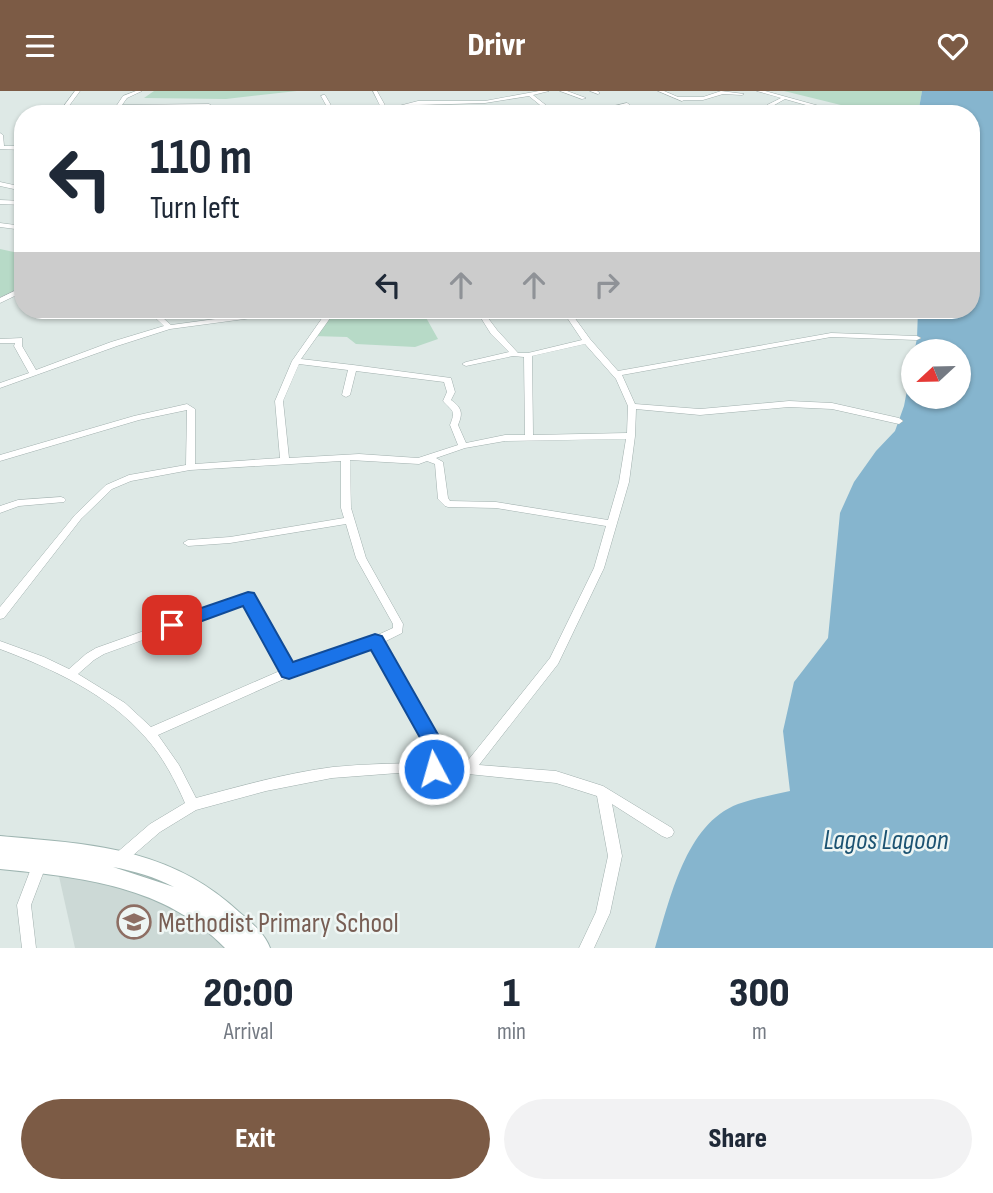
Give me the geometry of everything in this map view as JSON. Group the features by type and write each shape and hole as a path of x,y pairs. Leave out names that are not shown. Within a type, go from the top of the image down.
{"main road":[{"path":"0,845 112,867 185,904 226,931 239,948"},
{"path":"0,860 162,871 195,889 237,922 260,948"}],"street":[{"path":"67,105 78,91"},
{"path":"120,105 127,95 138,91"},
{"path":"414,105 485,102 531,96 547,91"},
{"path":"562,91 584,98"},
{"path":"679,98 702,99 724,91 742,95"},
{"path":"759,91 809,105"},
{"path":"660,94 672,95 694,105"},
{"path":"715,95 734,96"},
{"path":"323,96 328,105"},
{"path":"531,96 543,105"},
{"path":"771,105 783,99"},
{"path":"0,135 0,148"},
{"path":"160,319 169,327"},
{"path":"0,386 169,327 218,319"},
{"path":"285,461 279,401 296,361 325,319"},
{"path":"486,319 513,354"},
{"path":"468,769 554,661 599,568 624,482 631,436 632,406 616,374 572,319"},
{"path":"616,374 831,335 917,338"},
{"path":"0,341 19,340 18,346 34,374"},
{"path":"466,364 513,354 528,355 587,341"},
{"path":"528,355 529,437"},
{"path":"296,361 448,380 451,392 447,401 456,408 458,415 454,425 463,446"},
{"path":"346,395 353,367"},
{"path":"632,406 700,412 789,404 832,406 898,421"},
{"path":"0,458 115,423 187,407 191,409 190,467"},
{"path":"429,459 484,441 529,437 631,436"},
{"path":"150,733 289,672 396,632 398,624 360,558 346,508 345,458"},
{"path":"0,615 78,517 110,487 148,473 190,467 345,458 429,459 439,462 443,499 449,504 496,505 611,524"},
{"path":"0,510 18,503 61,500"},
{"path":"188,543 230,540 349,520"},
{"path":"69,676 100,651 248,598 289,672"},
{"path":"375,641 438,752 434,769"},
{"path":"0,645 92,688 128,713 150,733 176,769 193,805"},
{"path":"112,867 155,828 193,805 266,785 331,773 398,768 468,769 556,777 603,792 667,832"},
{"path":"586,948 603,913 615,856 603,792"},
{"path":"29,948 24,905 40,863"}],"shaded area":[{"name":"Methodist Primary School","path":"58,872 113,884 183,910 214,934 224,948 75,948"}],"green space":[{"path":"154,91 297,91 226,99 144,98"},
{"path":"784,91 922,91 920,105 841,105"},
{"path":"0,249 14,252 14,291 0,297"},
{"path":"324,319 427,319 438,339 415,347 356,344 347,337 313,336"}],"water":[{"name":"Lagos Lagoon","path":"922,91 993,91 993,948 655,948 682,865 705,828 720,814 738,804 790,791 783,731 794,682 828,638 840,513 854,482 876,451 895,431 903,409 971,409 971,339 917,339 918,319 980,319 980,105 920,105"}],"place":[{"name":"Methodist Primary School","path":"134,922"}],"route":[{"path":"172,625 248,598 289,672 375,641 433,740 438,752 434,769"}]}
